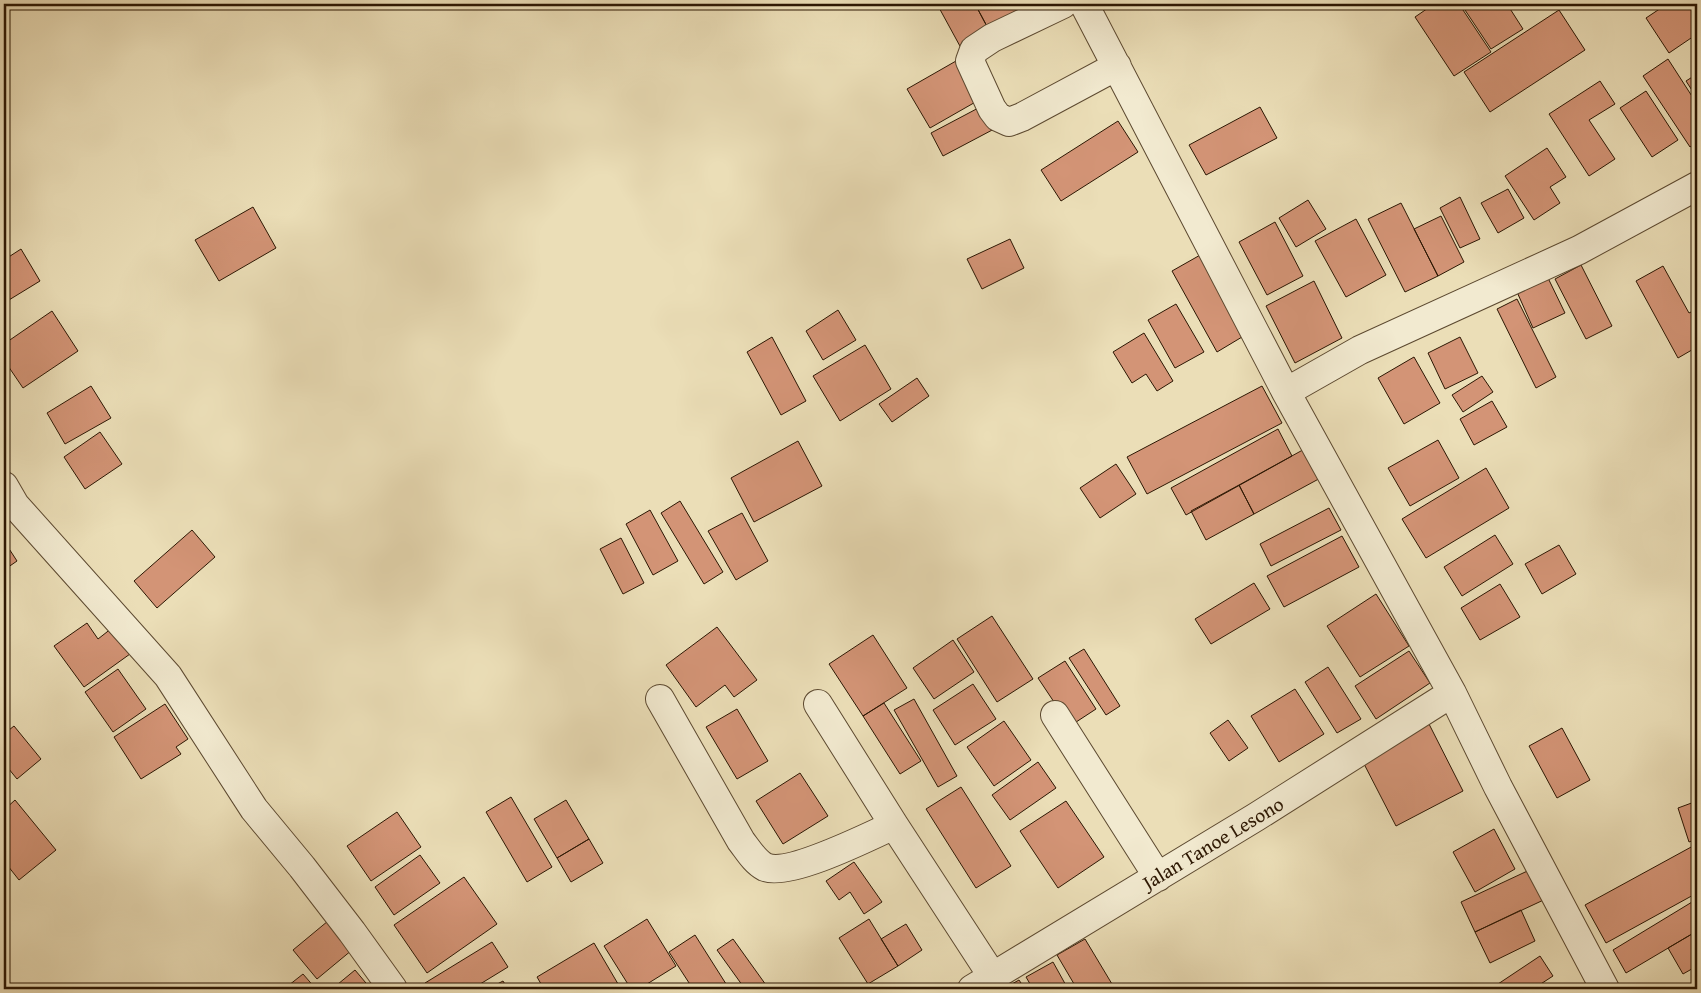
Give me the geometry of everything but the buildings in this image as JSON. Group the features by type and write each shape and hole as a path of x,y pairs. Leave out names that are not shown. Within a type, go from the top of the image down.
{"street":[{"path":"1064,4 992,38 974,50 970,61 992,109 998,117 1009,122 1022,117 1116,66"},
{"path":"1084,4 1286,392 1452,694 1498,787 1605,989"},
{"path":"1286,392 1360,350 1579,250 1697,186"},
{"path":"4,486 15,505 168,676 254,808 352,932 393,989"},
{"name":"Jalan Tanoe Lesono","path":"983,983 1264,812 1452,694"},
{"path":"660,699 741,841 764,866 778,869 815,860 894,825"},
{"path":"818,704 894,825 983,983"},
{"path":"1055,715 1158,877"}]}
